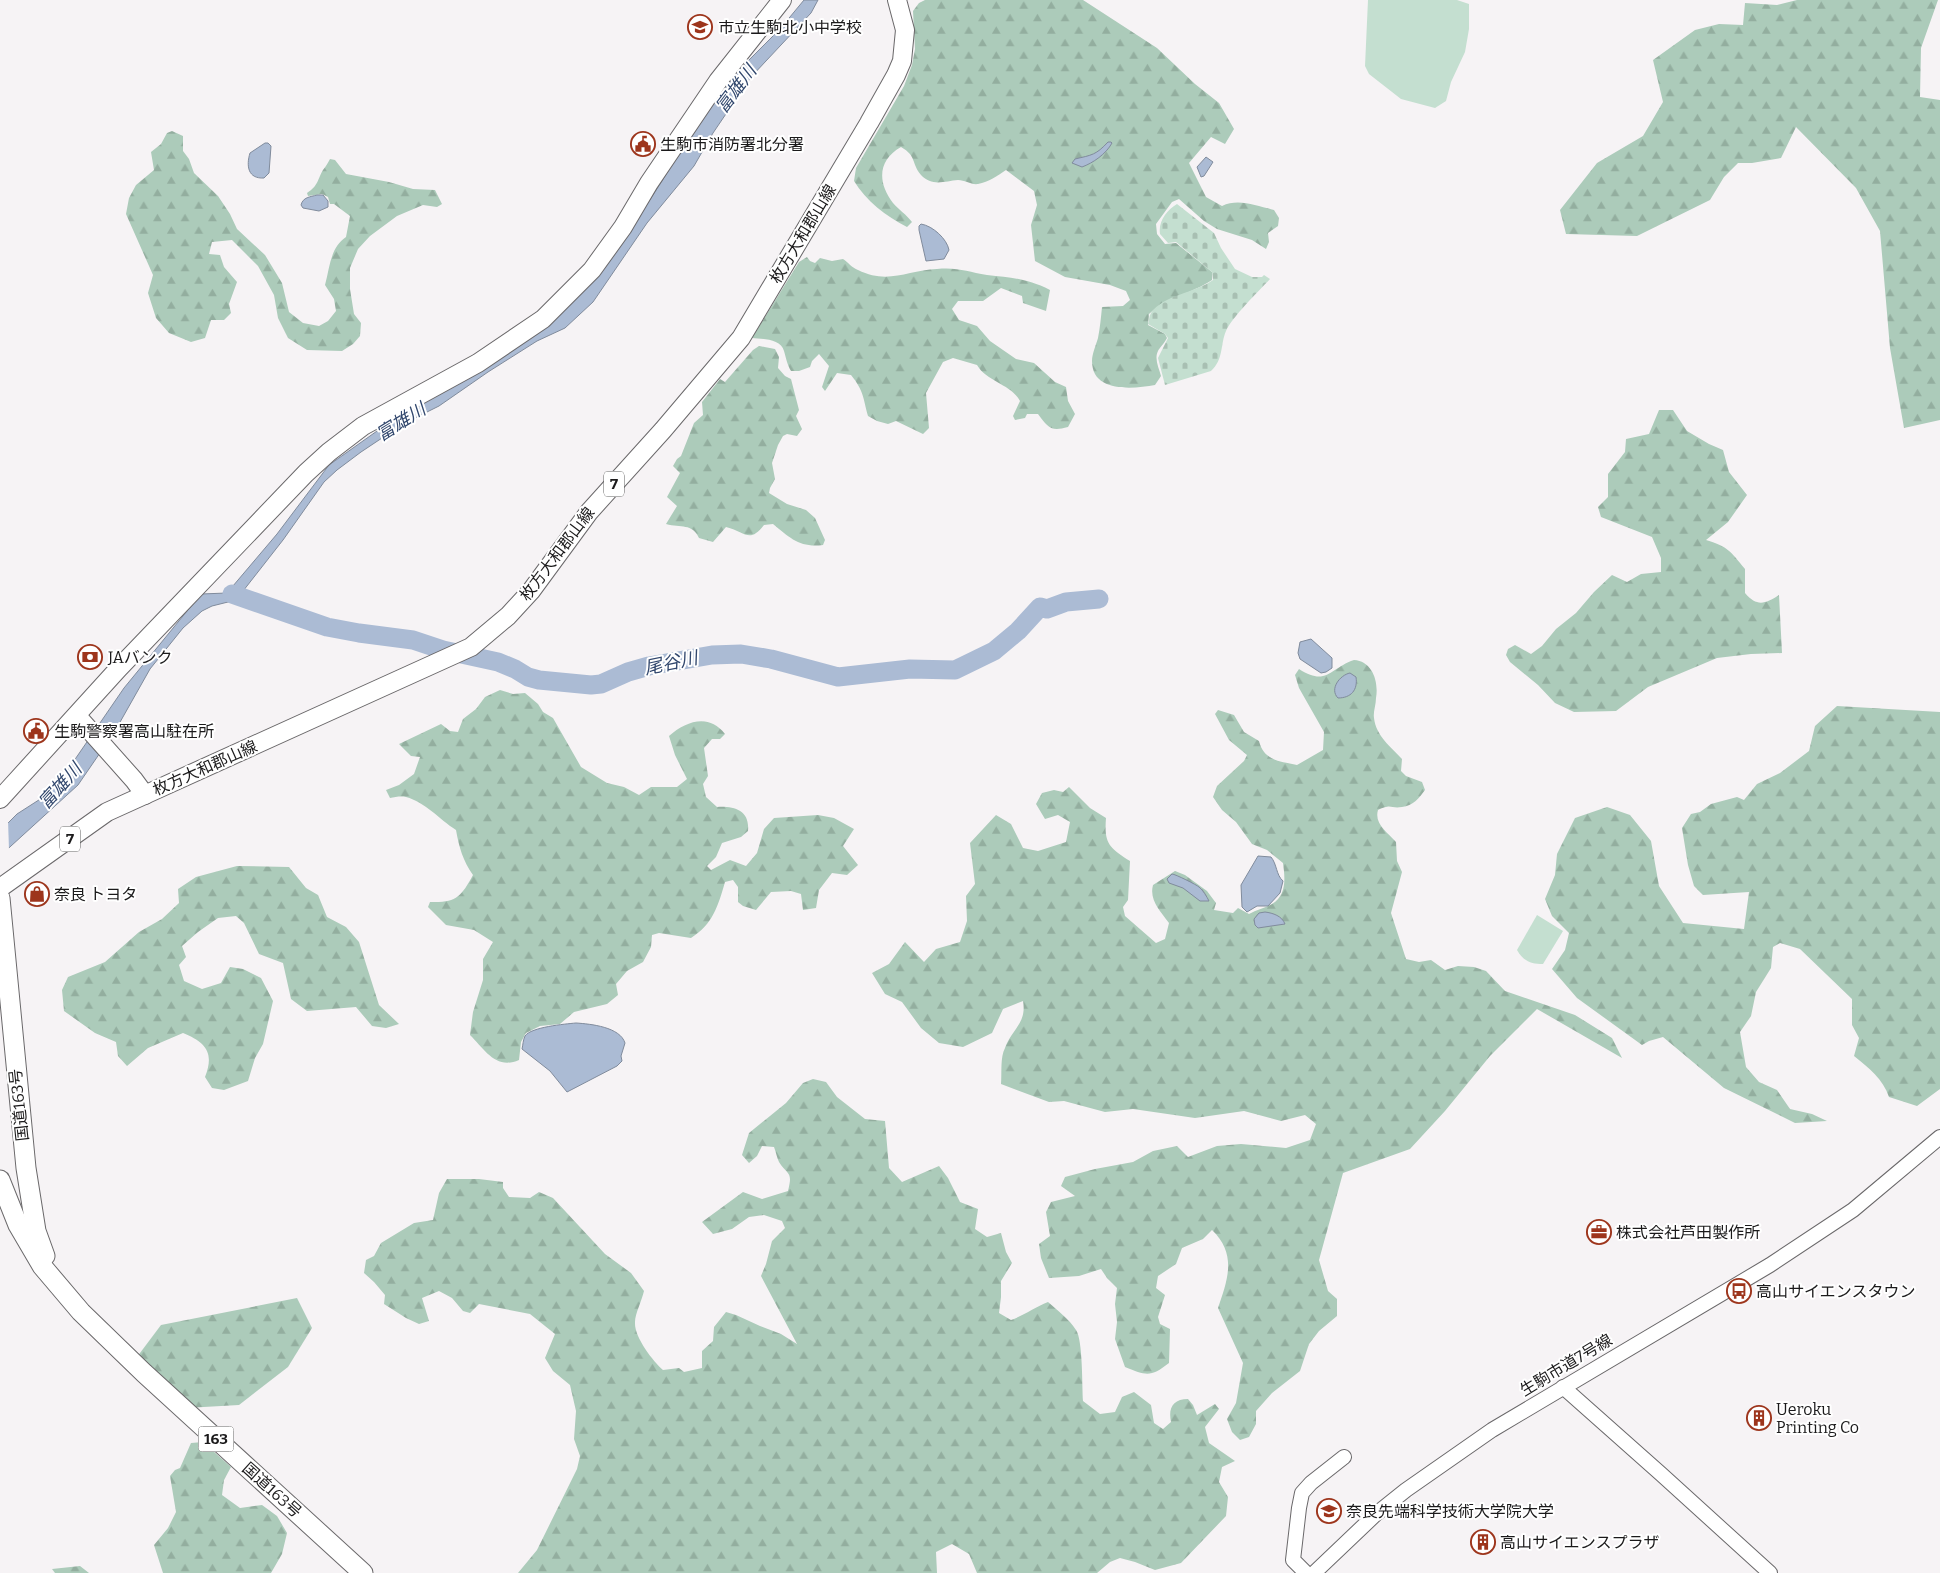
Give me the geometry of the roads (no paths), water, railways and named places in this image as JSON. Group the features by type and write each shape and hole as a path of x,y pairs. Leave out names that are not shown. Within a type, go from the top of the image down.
{"highway":[{"name":"国道163号","path":"0,898 14,1063 31,1204 36,1231 44,1252 72,1302"},
{"name":"国道163号","path":"0,1180 18,1226 50,1279 97,1329 363,1573"}],"main road":[{"path":"0,799 8,783 82,721 132,654 306,473 329,452 363,426 478,363 543,319 592,270 623,227 649,184 718,81 782,0"},
{"name":"枚方大和郡山線","path":"0,888 107,812 471,647 508,616 531,591 588,512 663,430 741,338 870,123 896,75 902,61 904,38 904,24 897,0"},
{"name":"枚方大和郡山線","path":"82,721 145,795"}],"street":[{"name":"生駒市道7号線","path":"1314,1573 1376,1514 1406,1490 1492,1430 1770,1265 1853,1210 1940,1137"},
{"path":"1563,1388 1770,1573"},
{"path":"1306,1573 1293,1560 1302,1493 1311,1483 1344,1457"}],"water":[{"name":"富雄川","path":"804,0 818,0 811,13 751,77 713,133 694,166 647,223 593,302 565,328 537,341 439,406 403,424 361,452 324,482 283,540 236,600 212,606 202,611 183,628 150,669 115,731 78,785 0,856 0,831 17,814 45,796 67,771 124,688 201,594 227,593 277,534 329,465 394,419 526,339 622,243 696,124 733,76 780,29"},
{"path":"1108,142 1112,143 1099,158 1082,167 1072,163 1075,159 1097,152"},
{"path":"265,143 271,146 269,173 264,178 259,178 251,174 248,167 249,158 250,153"},
{"path":"1206,157 1213,162 1204,176 1201,177 1197,167"},
{"path":"323,195 328,201 328,207 319,211 303,208 301,205 303,200"},
{"path":"921,224 935,230 948,246 949,250 944,259 926,261 919,230"},
{"path":"1311,639 1332,658 1332,668 1326,672 1321,673 1300,659 1298,653 1300,642"},
{"path":"1350,673 1356,677 1355,689 1347,697 1338,698 1335,687 1339,679"},
{"path":"1258,856 1271,857 1283,881 1280,893 1268,906 1257,906 1247,912 1242,907 1241,885"},
{"path":"1172,874 1199,887 1209,901 1200,901 1183,888 1169,883 1167,879"},
{"path":"1265,912 1277,915 1285,924 1258,928 1255,925 1254,919 1259,913"},
{"path":"576,1023 604,1027 617,1033 625,1043 621,1056 622,1061 617,1066 567,1092 550,1071 522,1049 525,1036 534,1030"}],"waterway":[{"name":"尾谷川","path":"232,594 327,627 413,640 443,650 498,662 528,677 539,680 591,685 601,684 628,672 649,666 712,655 741,654 771,659 838,677 910,669 955,670 994,651 1018,631 1040,607 1047,609 1066,602 1099,599"}],"place":[{"name":"市立生駒北小中学校","path":"700,27"},
{"name":"生駒市消防署北分署","path":"643,144"},
{"name":"JAバンク","path":"90,657"},
{"name":"生駒警察署高山駐在所","path":"36,731"},
{"name":"奈良 トヨタ","path":"37,894"},
{"name":"株式会社芦田製作所","path":"1599,1232"},
{"name":"高山サイエンスタウン","path":"1739,1291"},
{"name":"Ueroku Printing Co","path":"1759,1418"},
{"name":"奈良先端科学技術大学院大学","path":"1329,1511"},
{"name":"高山サイエンスプラザ","path":"1483,1542"}]}
